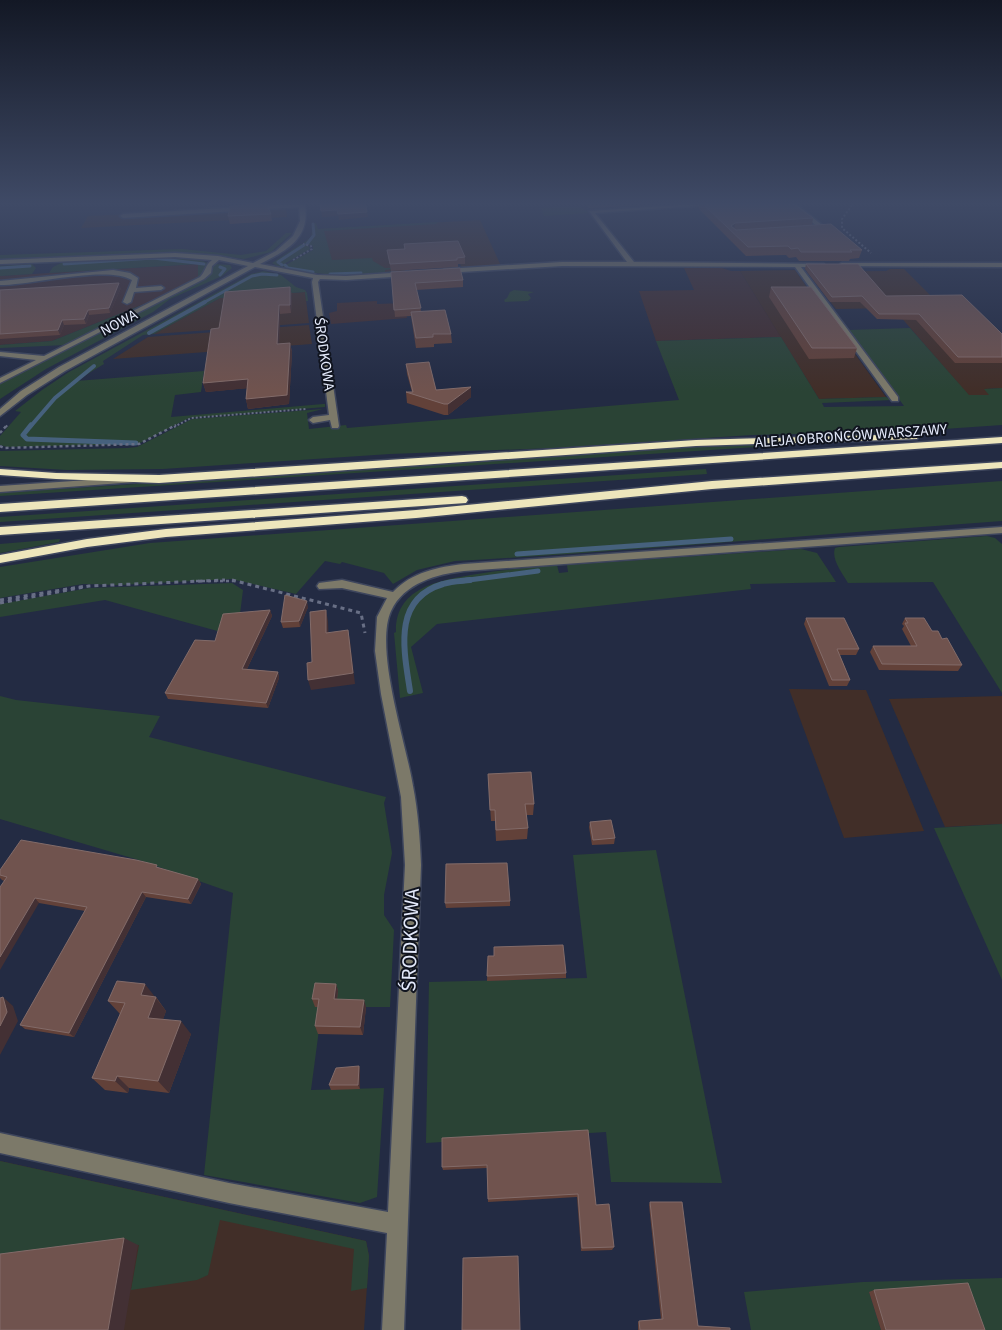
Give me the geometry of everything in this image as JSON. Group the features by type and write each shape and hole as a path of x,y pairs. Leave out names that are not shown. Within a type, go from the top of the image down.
{"highway":[{"path":"0,472 56,476 160,478 705,442 1002,436"},
{"name":"ALEJA OBROŃCÓW WARSZAWY","path":"80,503 1002,440"},
{"path":"0,531 416,502 706,486 1002,466"},
{"path":"0,559 87,543 166,532 416,514 706,486"},
{"path":"0,500 80,503"},
{"path":"0,508 80,503"}],"street":[{"path":"36,281 45,267"},
{"path":"0,381 203,277 208,273 209,267"},
{"name":"NOWA","path":"0,412 24,393 62,369 254,267"},
{"path":"262,267 316,277 346,278 412,274"},
{"path":"442,272 512,267"},
{"path":"798,267 896,399"},
{"path":"0,284 36,281 71,275 121,273 135,277 127,302"},
{"name":"ŚRODKOWA","path":"313,420 334,422 320,328 316,277"},
{"path":"132,290 161,288"},
{"path":"0,354 45,358"},
{"path":"0,489 160,478"},
{"path":"322,586 342,584 396,596 411,583 424,576 438,572 497,564 1002,530"},
{"name":"ŚRODKOWA","path":"393,1330 412,926 413,848 408,799 382,659 383,616 396,596"},
{"path":"0,1144 229,1193 397,1224"}],"path":[{"path":"2,448 127,446 139,444 191,418 332,407"},
{"path":"0,601 89,586 231,580 361,613 365,636"}],"shaded area":[{"path":"147,267 198,267 198,277 149,302 52,341 0,345 0,276"},
{"path":"332,267 418,267 405,268 405,272 334,273"},
{"path":"684,268 722,268 740,271 781,337 656,341 639,291 694,290"},
{"path":"890,269 904,269 941,306 1002,334 1002,388 985,389 990,395 969,396 893,308 836,309 807,272 886,271"},
{"path":"795,270 886,397 819,399 740,271"},
{"path":"305,292 309,323 154,334 220,298"},
{"path":"377,301 377,304 404,303 407,318 331,324 329,313 337,311 337,303"},
{"path":"309,325 312,344 113,359 148,337"},
{"path":"789,689 866,690 924,831 844,838"},
{"path":"1002,696 1002,824 945,827 889,699"},
{"path":"0,1161 366,1241 369,1256 364,1330 0,1330"}],"green space":[{"path":"0,267 36,268 32,274 0,276"},
{"path":"53,267 147,267 49,273"},
{"path":"198,267 206,267 199,278 66,345 0,348 0,345 52,341 149,302 198,277"},
{"path":"213,267 232,268 222,276 170,299 153,312 46,369 0,399 0,383 204,278 212,272"},
{"path":"383,267 392,268 385,270 385,272 393,271 393,273 332,275 280,268"},
{"path":"264,271 281,275 296,287 305,290 308,301 306,301 305,292 220,298 154,334 143,335 103,361 104,364 76,381 204,371 201,392 175,395 171,417 323,404 325,404 325,407 189,418 138,444 7,447 0,445 0,436 21,412 15,411 69,372 251,274"},
{"path":"514,290 534,292 528,294 531,298 528,301 505,302 504,300 510,292"},
{"path":"910,328 969,395 989,395 984,389 1002,388 1002,425 900,432 752,435 553,448 390,454 163,469 67,470 0,466 0,451 137,447 192,419 323,409 307,413 309,429 346,425 347,428 679,400 656,341 781,337 819,399 886,397 893,400 822,403 824,407 904,406 848,330"},
{"path":"755,443 789,445 0,496 0,493"},
{"path":"706,469 707,474 0,522 0,517"},
{"path":"1002,481 1002,521 455,561 417,570 393,584 384,573 342,562 340,564 325,561 296,594 231,579 119,585 83,584 0,598 0,567 150,543"},
{"path":"987,536 995,538 1002,544 1002,693 933,582 848,583 834,557 835,548 839,547"},
{"path":"60,539 59,542 0,553 0,544"},
{"path":"801,549 817,553 836,582 750,584 751,589 437,624 411,647 423,693 400,698 394,633 396,632 398,617 403,604 412,595 436,583 477,574 557,565 559,573 568,572 567,565"},
{"path":"232,583 243,590 240,614 221,632 105,600 0,617 0,604 89,588"},
{"path":"0,696 16,700 160,716 149,737 386,797 384,803 392,853 384,895 384,915 394,930 390,1007 322,1007 311,1090 384,1088 377,1197 360,1203 204,1175 233,893 142,861 0,819"},
{"path":"1002,824 1002,980 934,828"},
{"path":"656,850 722,1183 611,1182 606,1132 426,1143 429,982 587,978 573,855"},
{"path":"0,1161 366,1241 369,1256 367,1288 351,1291 354,1249 220,1220 208,1275 197,1280 131,1290 139,1245 0,1263"},
{"path":"1002,1278 1002,1330 978,1330 869,1292 881,1330 751,1330 744,1292 863,1282"}],"building":[{"path":"808,267 861,267 886,296 962,295 1002,334 1002,357 958,357 919,314 879,314 862,296 832,297"},
{"path":"460,268 463,280 415,283 421,308 394,310 391,272"},
{"path":"119,283 109,308 88,310 84,319 62,320 58,330 0,334 0,290"},
{"path":"290,287 290,305 279,305 277,344 290,343 287,395 246,399 248,379 203,383 211,329 219,328 225,292"},
{"path":"771,287 811,287 857,348 812,348"},
{"path":"445,310 451,334 433,334 433,337 416,338 411,312"},
{"path":"429,362 436,390 471,387 448,404 406,392 413,392 406,364"},
{"path":"285,595 307,601 299,621 281,622"},
{"path":"270,610 242,669 278,672 266,703 165,693 195,640 215,641 223,614"},
{"path":"326,610 326,633 348,630 353,673 308,680 307,663 312,662 310,612"},
{"path":"806,618 844,618 859,649 837,649 850,680 832,680"},
{"path":"905,618 924,618 932,631 938,631 942,639 947,638 962,665 882,664 873,646 917,646 905,623 908,623"},
{"path":"531,772 534,804 525,804 528,828 496,830 495,810 490,810 488,774"},
{"path":"611,820 615,838 593,840 590,822"},
{"path":"21,840 136,860 198,879 188,899 142,892 69,1033 20,1025 87,907 35,898 0,957 0,887 7,877 0,875 0,870"},
{"path":"507,863 510,901 445,903 446,864"},
{"path":"563,945 566,973 487,976 488,956 494,956 494,947"},
{"path":"117,981 145,984 141,995 156,997 148,1018 181,1021 158,1081 117,1076 115,1081 92,1078 125,1003 108,1001"},
{"path":"315,983 336,984 334,999 364,1000 360,1027 315,1026 319,999 312,999"},
{"path":"3,997 7,1012 0,1026 0,998"},
{"path":"359,1066 358,1085 329,1085 336,1068"},
{"path":"588,1130 596,1205 609,1204 614,1247 582,1248 578,1194 488,1199 487,1165 442,1167 442,1138"},
{"path":"650,1202 682,1202 698,1326 730,1328 730,1330 640,1330 639,1321 663,1319"},
{"path":"124,1238 108,1330 0,1330 0,1254"},
{"path":"518,1256 520,1330 462,1330 463,1258"},
{"path":"968,1283 985,1330 886,1330 874,1290"}],"waterway":[{"path":"0,268 14,267"},
{"path":"220,267 225,269 220,275"},
{"path":"287,267 313,272"},
{"path":"330,274 361,273"},
{"path":"203,303 252,276 262,274 277,275"},
{"path":"149,333 205,302"},
{"path":"30,427 55,398 94,366"},
{"path":"31,425 23,435 27,439 136,443"},
{"path":"517,554 731,539"},
{"path":"461,581 538,571"},
{"path":"410,691 404,644 405,628 415,601 427,591 443,584 470,580"}]}
